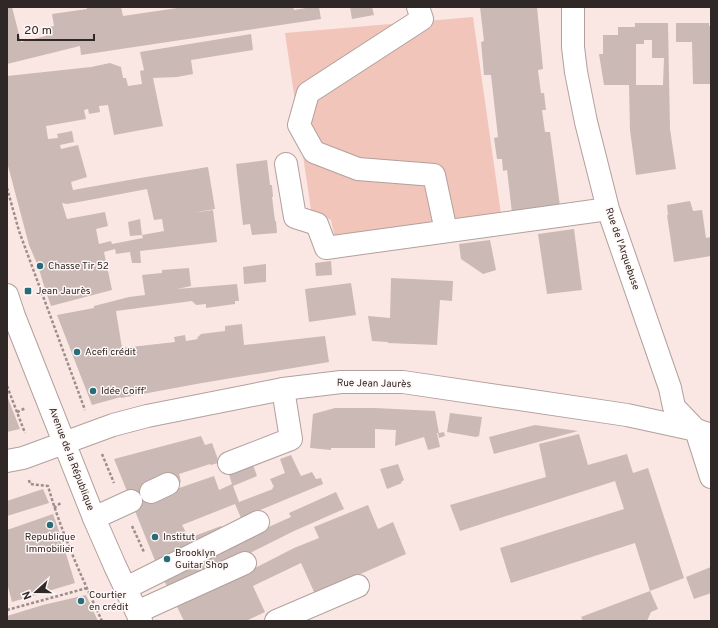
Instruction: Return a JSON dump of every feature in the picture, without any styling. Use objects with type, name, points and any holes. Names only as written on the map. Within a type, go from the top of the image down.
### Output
[{"type":"main road","points":[[418,7],[422,19],[308,93],[299,125],[314,152],[358,169],[434,176],[446,231]]},
{"type":"main road","name":"Rue de l'Arquebuse","points":[[573,7],[573,47],[576,72],[586,122],[608,209],[670,388],[674,407],[704,433],[711,477]]},
{"type":"main road","points":[[286,164],[295,217],[317,224],[326,248],[608,209]]},
{"type":"main road","name":"Avenue de la République","points":[[7,295],[94,518],[139,617]]},
{"type":"main road","name":"Rue Jean Jaurès","points":[[7,461],[23,458],[113,425],[147,416],[283,389],[341,382],[402,382],[627,415],[704,433]]},
{"type":"main road","points":[[229,463],[291,439],[283,389]]},
{"type":"main road","points":[[94,518],[127,503]]},
{"type":"main road","points":[[126,588],[258,522]]},
{"type":"main road","points":[[139,617],[245,563]]},
{"type":"main road","points":[[276,621],[358,586]]},
{"type":"path","points":[[7,188],[19,231],[74,381],[94,432],[127,503],[154,574]]},
{"type":"path","points":[[54,508],[102,621]]},
{"type":"path","points":[[7,610],[87,588]]},
{"type":"shaded area","points":[[473,17],[501,214],[335,239],[331,220],[311,210],[285,33]]},
{"type":"building","points":[[7,7],[12,7],[21,42],[46,36],[45,32],[49,27],[54,26],[52,14],[87,9],[87,7],[121,7],[123,16],[184,7],[293,7],[294,10],[319,7],[321,19],[81,55],[80,46],[7,64]]},
{"type":"building","points":[[350,7],[372,7],[374,15],[352,19]]},
{"type":"building","points":[[480,7],[537,7],[543,69],[538,70],[541,93],[544,93],[546,110],[542,110],[545,132],[550,132],[560,206],[512,213],[507,170],[503,171],[502,159],[497,159],[494,138],[498,137],[491,75],[484,75],[481,42],[484,41]]},
{"type":"building","points":[[635,23],[668,23],[670,129],[676,169],[636,175],[630,130],[629,85],[604,85],[599,54],[603,54],[603,35],[618,35],[618,27],[635,27]],"holes":[[[644,40],[652,40],[652,58],[664,58],[663,85],[636,85],[636,44],[644,44]]]},
{"type":"building","points":[[676,23],[709,23],[709,26],[711,26],[710,84],[693,84],[692,42],[676,42]]},
{"type":"building","points":[[251,34],[253,50],[191,60],[193,74],[177,77],[153,78],[163,126],[114,135],[108,105],[99,106],[100,112],[89,114],[88,109],[84,110],[86,119],[46,126],[48,139],[58,138],[57,134],[72,131],[74,142],[60,145],[61,149],[78,145],[87,177],[71,182],[73,190],[208,167],[215,209],[193,213],[213,210],[217,242],[140,251],[141,263],[132,263],[130,252],[116,254],[115,249],[104,252],[112,290],[51,306],[38,266],[29,245],[7,162],[7,76],[91,67],[110,63],[121,67],[123,78],[126,78],[128,86],[142,84],[140,71],[144,70],[140,52]],"holes":[[[147,189],[154,220],[162,219],[164,231],[142,235],[143,238],[112,244],[111,241],[99,244],[96,229],[108,226],[105,212],[67,219],[62,203],[67,204]]]},
{"type":"building","points":[[267,160],[270,185],[272,185],[272,197],[277,233],[252,235],[250,224],[243,225],[236,164]]},
{"type":"building","points":[[690,201],[693,211],[702,210],[706,238],[711,237],[711,256],[674,262],[667,215],[667,205]]},
{"type":"building","points":[[140,219],[142,235],[130,236],[128,222]]},
{"type":"building","points":[[574,229],[582,290],[547,294],[538,234]]},
{"type":"building","points":[[490,240],[496,270],[483,274],[461,259],[459,244]]},
{"type":"building","points":[[331,261],[332,275],[316,276],[315,263]]},
{"type":"building","points":[[266,264],[266,282],[244,284],[243,267]]},
{"type":"building","points":[[189,268],[191,286],[177,289],[237,284],[239,301],[235,301],[235,304],[206,308],[206,304],[196,305],[192,301],[116,311],[122,348],[175,342],[174,337],[185,335],[186,341],[198,339],[197,338],[201,334],[225,331],[225,326],[242,324],[244,345],[325,336],[329,362],[121,397],[92,405],[57,315],[94,308],[94,306],[129,297],[145,295],[142,275],[162,273],[162,270]]},
{"type":"building","points":[[391,278],[453,281],[452,301],[440,300],[437,345],[372,341],[368,316],[390,318]]},
{"type":"building","points":[[351,283],[356,315],[309,322],[305,289]]},
{"type":"building","points":[[7,396],[20,429],[7,432]]},
{"type":"building","points":[[335,408],[435,411],[439,433],[444,432],[445,436],[439,438],[437,433],[440,447],[428,450],[424,437],[395,446],[396,430],[375,429],[375,448],[331,448],[331,450],[310,448],[313,414]]},
{"type":"building","points":[[450,413],[482,417],[479,436],[476,437],[447,432]]},
{"type":"building","points":[[535,425],[578,431],[494,454],[489,437]]},
{"type":"building","points":[[579,434],[588,465],[627,454],[633,473],[648,468],[684,578],[650,591],[635,543],[511,583],[500,548],[624,509],[615,481],[460,531],[450,505],[546,477],[539,444]]},
{"type":"building","points":[[201,436],[205,445],[212,443],[219,462],[179,474],[181,482],[153,497],[214,476],[219,490],[232,484],[228,471],[252,462],[257,476],[233,486],[239,502],[273,489],[272,488],[274,487],[270,479],[285,473],[280,459],[291,455],[301,476],[312,472],[316,479],[321,478],[323,484],[241,518],[235,504],[182,525],[189,538],[221,526],[225,536],[194,560],[291,517],[289,513],[336,492],[344,509],[294,531],[206,575],[226,581],[294,548],[319,538],[314,527],[368,505],[378,529],[393,522],[406,554],[315,594],[301,563],[253,586],[265,612],[246,621],[184,621],[158,568],[114,459]]},
{"type":"building","points":[[398,464],[404,480],[401,482],[402,483],[387,489],[380,469]]},
{"type":"building","points":[[43,489],[49,503],[7,516],[7,501]]},
{"type":"building","points":[[53,514],[75,583],[12,602],[7,583],[7,530]]},
{"type":"building","points":[[711,567],[711,593],[694,599],[686,577]]},
{"type":"building","points":[[650,591],[658,609],[651,612],[647,621],[583,621],[581,617]]},
{"type":"building","points":[[86,595],[98,621],[7,621],[7,616],[43,605]]},
{"type":"place","name":"Chasse Tir 52","points":[[40,266]]},
{"type":"place","name":"Jean Jaurès","points":[[28,291]]},
{"type":"place","name":"Acefi crédit","points":[[77,352]]},
{"type":"place","name":"Idée Coiff'","points":[[93,391]]},
{"type":"place","name":"Republique Immobilier","points":[[50,525]]},
{"type":"place","name":"Institut","points":[[155,537]]},
{"type":"place","name":"Brooklyn Guitar Shop","points":[[167,559]]},
{"type":"place","name":"Courtier en crédit","points":[[81,601]]}]
